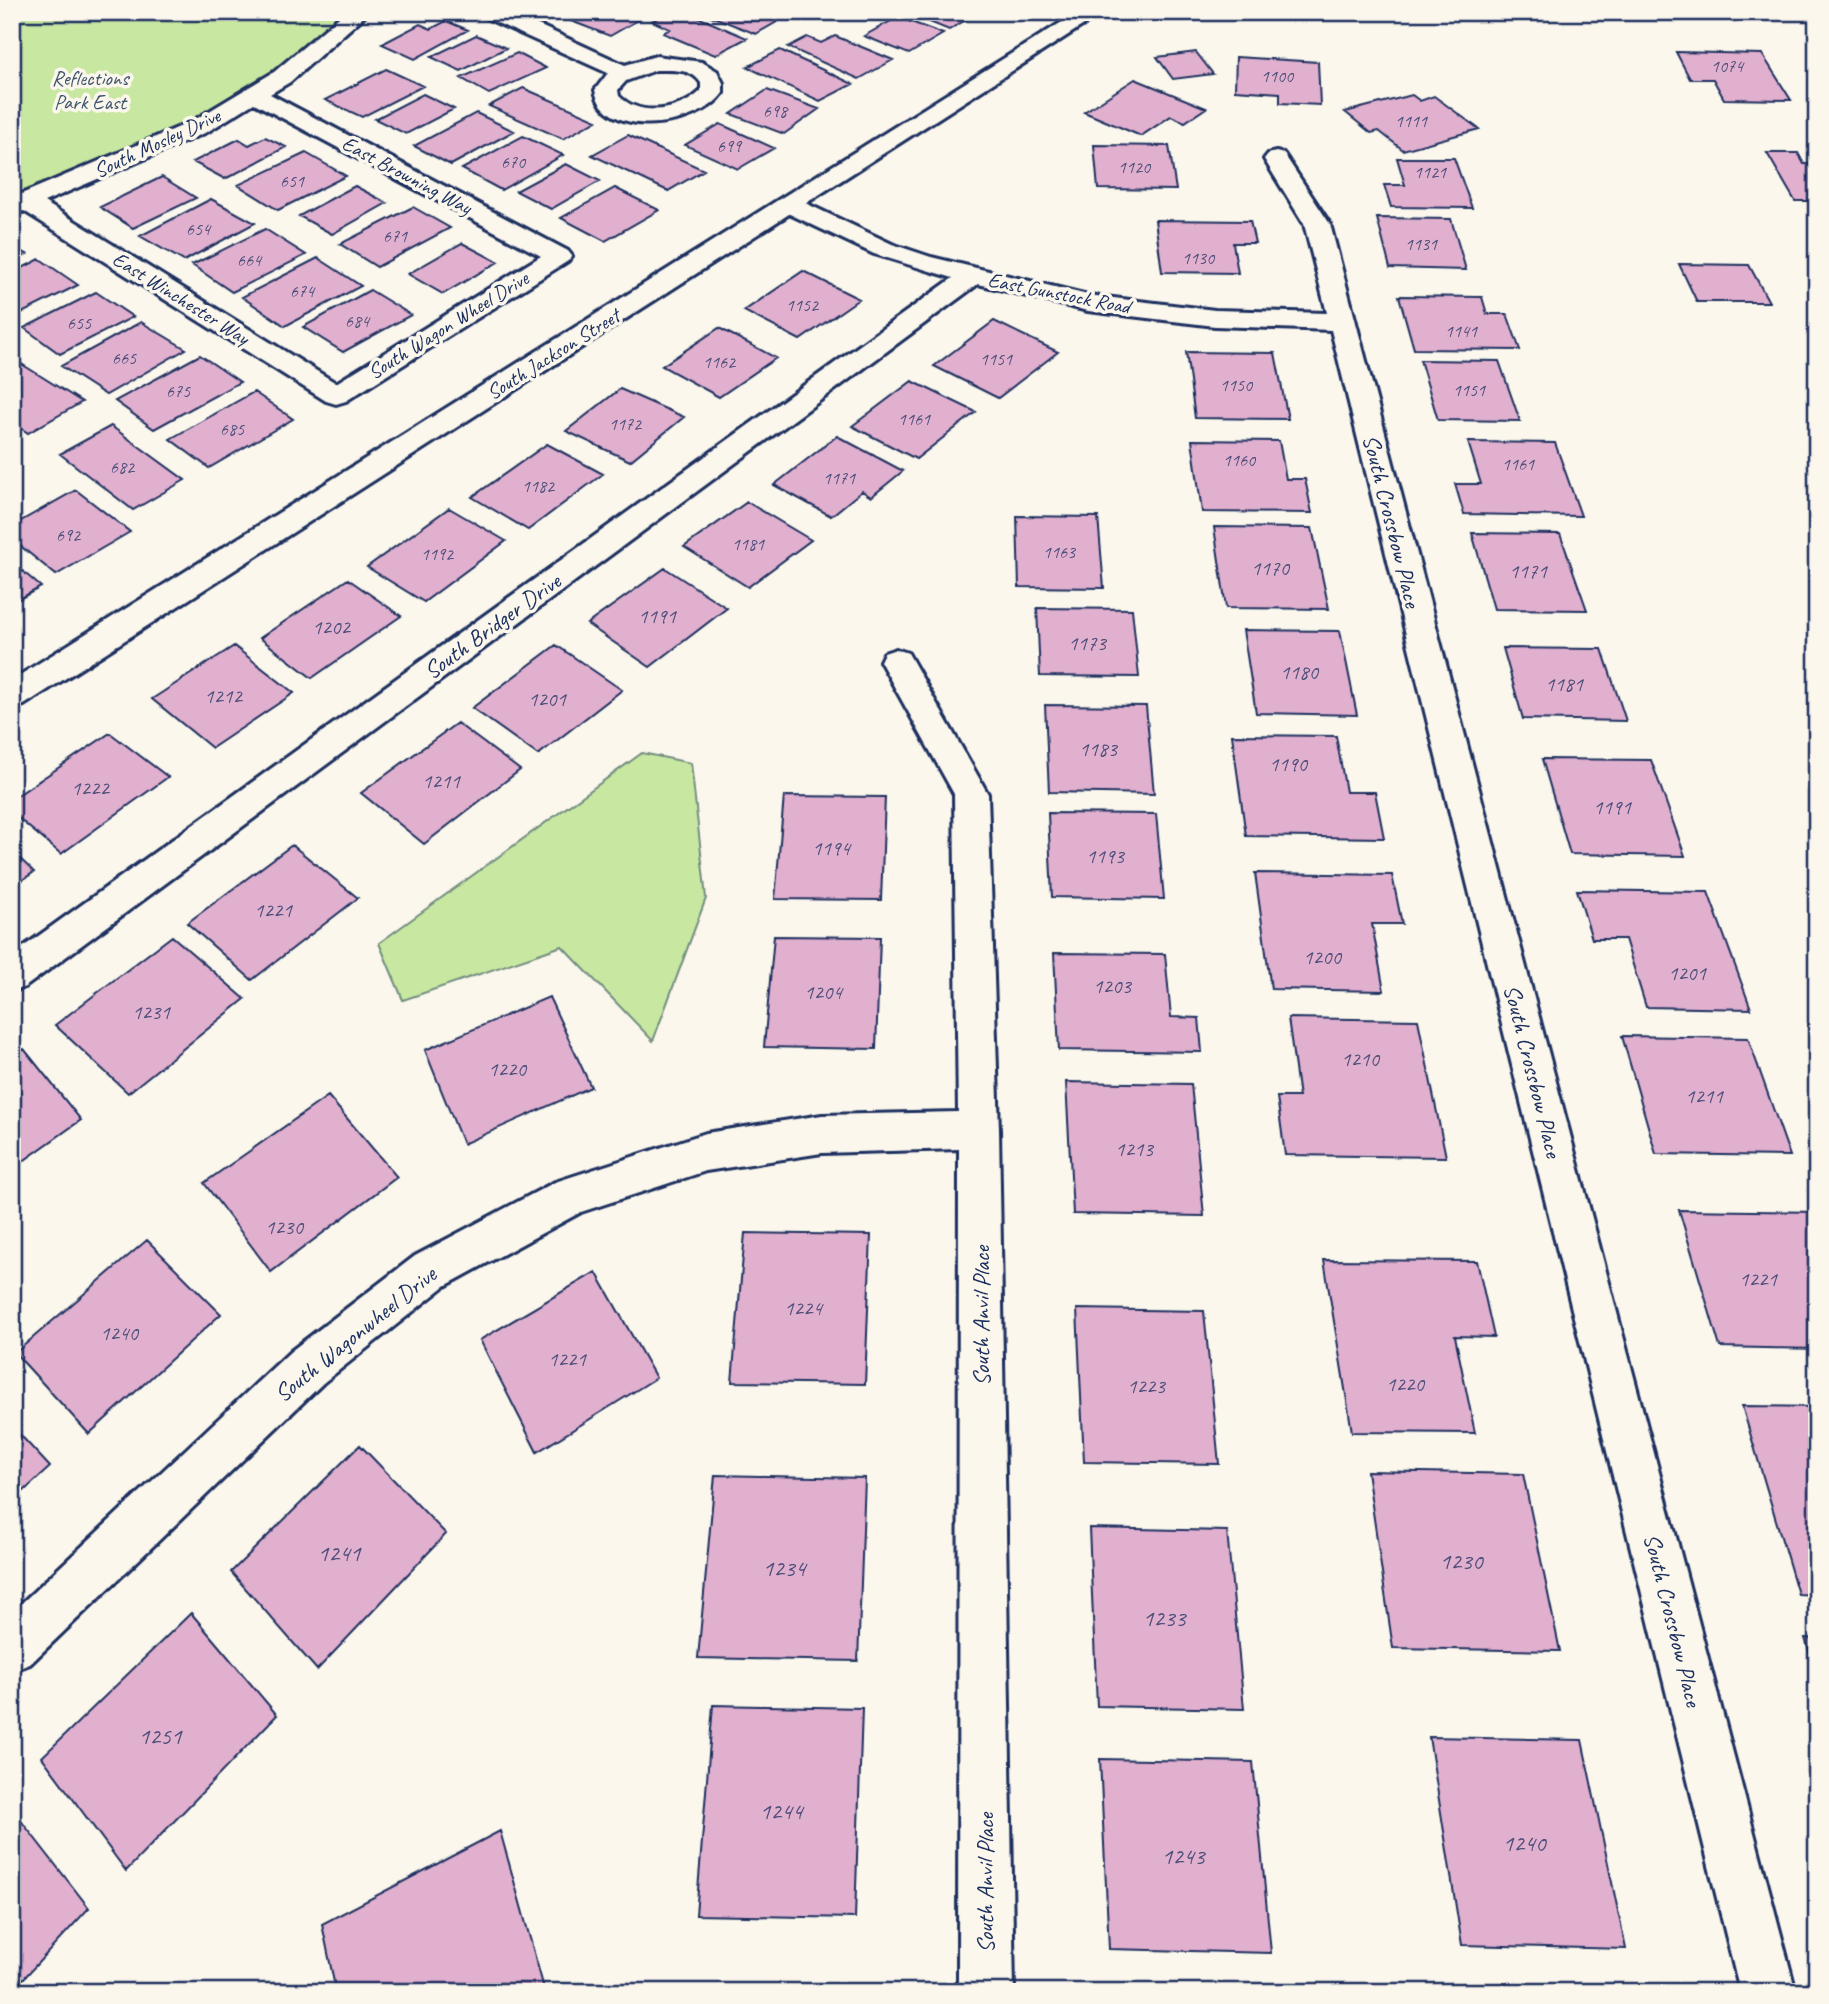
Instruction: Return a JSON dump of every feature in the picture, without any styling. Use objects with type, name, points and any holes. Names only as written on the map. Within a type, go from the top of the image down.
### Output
[{"type":"street","name":"South Mosley Drive","points":[[20,204],[199,127],[282,77],[358,12]]},
{"type":"street","points":[[492,12],[623,72]]},
{"type":"street","name":"South Jackson Street","points":[[12,696],[1093,12]]},
{"type":"street","name":"East Browning Way","points":[[254,94],[559,256]]},
{"type":"street","name":"South Crossbow Place","points":[[1276,159],[1317,224],[1768,1992]]},
{"type":"street","name":"East Winchester Way","points":[[20,204],[336,395]]},
{"type":"street","name":"East Gunstock Road","points":[[790,205],[883,249],[972,276],[1088,303],[1215,318],[1342,322]]},
{"type":"street","name":"South Wagon Wheel Drive","points":[[336,395],[559,256]]},
{"type":"street","name":"South Bridger Drive","points":[[12,975],[972,276]]},
{"type":"street","name":"South Anvil Place","points":[[896,661],[971,794],[979,1130],[986,1992]]},
{"type":"street","name":"South Wagonwheel Drive","points":[[12,1646],[307,1367],[430,1271],[570,1196],[706,1152],[822,1134],[979,1130]]},
{"type":"green space","name":"Reflections Park East","points":[[12,12],[358,12],[199,127],[12,207]]},
{"type":"green space","points":[[642,753],[691,763],[706,898],[653,1041],[562,946],[403,1000],[379,943]]},
{"type":"building","points":[[587,12],[652,12],[610,36],[571,21]]},
{"type":"building","points":[[670,12],[686,12],[747,38],[715,55],[663,33],[670,29],[652,21]]},
{"type":"building","points":[[701,12],[778,12],[787,16],[756,34]]},
{"type":"building","points":[[905,12],[979,12],[949,30]]},
{"type":"building","points":[[898,17],[943,34],[909,54],[864,36]]},
{"type":"building","points":[[446,21],[468,30],[415,59],[382,44],[420,24],[431,29]]},
{"type":"building","points":[[476,35],[506,48],[461,71],[431,57]]},
{"type":"building","points":[[835,36],[893,60],[859,79],[788,47],[807,37],[821,43]]},
{"type":"building","points":[[780,50],[853,84],[820,101],[747,67]]},
{"type":"building","points":[[1196,52],[1213,74],[1173,79],[1157,57]]},
{"type":"building","points":[[1676,52],[1762,54],[1791,100],[1724,99],[1713,79],[1690,79]]},
{"type":"building","points":[[517,53],[546,68],[489,94],[461,78]]},
{"type":"building","points":[[1236,57],[1318,62],[1320,105],[1280,103],[1280,93],[1235,90]]},
{"type":"building","points":[[386,69],[423,86],[362,117],[325,100]]},
{"type":"building","points":[[1135,79],[1206,108],[1185,122],[1171,116],[1141,136],[1084,112]]},
{"type":"building","points":[[523,88],[597,120],[563,139],[489,106]]},
{"type":"building","points":[[767,90],[819,109],[784,134],[731,114]]},
{"type":"building","points":[[423,94],[454,109],[406,134],[375,119]]},
{"type":"building","points":[[1412,95],[1420,101],[1434,96],[1479,129],[1403,150],[1379,131],[1371,133],[1345,112]]},
{"type":"building","points":[[476,113],[514,131],[451,165],[414,146]]},
{"type":"building","points":[[720,124],[774,148],[738,169],[685,145]]},
{"type":"building","points":[[628,135],[704,170],[668,191],[592,155]]},
{"type":"building","points":[[523,136],[563,155],[501,190],[462,169]]},
{"type":"building","points":[[265,137],[286,147],[225,179],[193,162],[239,139],[249,145]]},
{"type":"building","points":[[1094,145],[1169,146],[1176,190],[1098,189]]},
{"type":"building","points":[[306,153],[346,176],[278,210],[238,185]]},
{"type":"building","points":[[1767,153],[1798,153],[1804,164],[1817,164],[1817,201],[1795,201]]},
{"type":"building","points":[[1397,158],[1454,158],[1472,208],[1391,207],[1384,185],[1405,185]]},
{"type":"building","points":[[566,164],[600,181],[551,209],[516,191]]},
{"type":"building","points":[[162,177],[196,198],[133,228],[100,207]]},
{"type":"building","points":[[355,186],[387,203],[332,234],[299,216]]},
{"type":"building","points":[[615,188],[659,210],[605,241],[561,218]]},
{"type":"building","points":[[211,199],[255,223],[184,261],[140,236]]},
{"type":"building","points":[[413,207],[450,228],[377,267],[340,244]]},
{"type":"building","points":[[1377,218],[1451,219],[1466,270],[1390,268]]},
{"type":"building","points":[[1155,220],[1250,221],[1255,243],[1233,243],[1238,273],[1162,272]]},
{"type":"building","points":[[265,229],[306,255],[232,292],[192,265]]},
{"type":"building","points":[[462,243],[498,262],[443,294],[408,274]]},
{"type":"building","points":[[12,247],[27,254],[12,262]]},
{"type":"building","points":[[318,258],[361,286],[285,326],[242,297]]},
{"type":"building","points":[[40,259],[78,285],[12,318],[12,273]]},
{"type":"building","points":[[1679,264],[1749,265],[1769,302],[1697,302]]},
{"type":"building","points":[[803,271],[859,299],[800,340],[744,311]]},
{"type":"building","points":[[370,290],[411,315],[343,352],[303,327]]},
{"type":"building","points":[[96,292],[133,317],[60,354],[24,328]]},
{"type":"building","points":[[1399,296],[1482,297],[1487,314],[1507,314],[1520,350],[1414,349]]},
{"type":"building","points":[[994,321],[1058,352],[998,398],[934,366]]},
{"type":"building","points":[[141,322],[186,349],[106,395],[61,366]]},
{"type":"building","points":[[719,328],[776,358],[719,397],[662,366]]},
{"type":"building","points":[[1186,352],[1275,353],[1288,419],[1195,418]]},
{"type":"building","points":[[200,355],[240,382],[154,429],[115,401]]},
{"type":"building","points":[[12,358],[82,402],[28,433],[12,422]]},
{"type":"building","points":[[1420,360],[1499,361],[1520,421],[1438,420]]},
{"type":"building","points":[[912,381],[976,412],[916,459],[852,426]]},
{"type":"building","points":[[620,389],[684,417],[630,461],[566,431]]},
{"type":"building","points":[[254,392],[293,419],[209,468],[170,439]]},
{"type":"building","points":[[111,426],[185,480],[133,510],[60,454]]},
{"type":"building","points":[[837,436],[903,471],[871,497],[862,491],[831,516],[774,485]]},
{"type":"building","points":[[1192,440],[1279,441],[1286,479],[1305,479],[1312,513],[1202,512]]},
{"type":"building","points":[[1468,442],[1555,443],[1581,516],[1464,514],[1455,484],[1481,484]]},
{"type":"building","points":[[547,444],[603,474],[528,530],[472,497]]},
{"type":"building","points":[[76,490],[130,532],[56,575],[12,539],[12,526]]},
{"type":"building","points":[[747,502],[811,540],[748,587],[684,547]]},
{"type":"building","points":[[449,508],[506,541],[424,602],[367,567]]},
{"type":"building","points":[[1017,516],[1098,517],[1104,588],[1019,587]]},
{"type":"building","points":[[1214,527],[1312,528],[1329,609],[1226,608]]},
{"type":"building","points":[[1472,533],[1560,534],[1587,610],[1494,609]]},
{"type":"building","points":[[12,562],[41,587],[12,603]]},
{"type":"building","points":[[665,568],[727,608],[650,667],[587,624]]},
{"type":"building","points":[[348,579],[401,616],[312,678],[260,638]]},
{"type":"building","points":[[1037,608],[1132,609],[1139,677],[1040,676]]},
{"type":"building","points":[[1243,630],[1340,631],[1357,715],[1256,713]]},
{"type":"building","points":[[556,645],[622,690],[538,755],[472,708]]},
{"type":"building","points":[[234,646],[294,693],[212,748],[152,699]]},
{"type":"building","points":[[1503,648],[1602,649],[1626,721],[1523,719]]},
{"type":"building","points":[[1045,705],[1146,706],[1154,794],[1049,792]]},
{"type":"building","points":[[457,723],[520,770],[424,844],[361,793]]},
{"type":"building","points":[[110,733],[168,777],[61,854],[12,813],[12,799]]},
{"type":"building","points":[[1232,735],[1336,736],[1346,792],[1375,792],[1384,838],[1246,836]]},
{"type":"building","points":[[1542,759],[1651,760],[1685,856],[1570,854]]},
{"type":"building","points":[[784,796],[885,797],[881,900],[775,899]]},
{"type":"building","points":[[1048,813],[1156,814],[1164,899],[1052,897]]},
{"type":"building","points":[[292,845],[358,898],[252,980],[187,923]]},
{"type":"building","points":[[12,851],[34,872],[12,887]]},
{"type":"building","points":[[1255,873],[1392,875],[1402,924],[1372,924],[1384,991],[1271,989]]},
{"type":"building","points":[[1577,890],[1708,892],[1751,1009],[1646,1007],[1625,939],[1592,939]]},
{"type":"building","points":[[172,936],[245,999],[128,1093],[55,1025]]},
{"type":"building","points":[[774,936],[880,937],[876,1049],[764,1047]]},
{"type":"building","points":[[1054,953],[1165,954],[1171,1017],[1199,1018],[1202,1052],[1059,1050]]},
{"type":"building","points":[[549,997],[591,1087],[463,1144],[425,1050]]},
{"type":"building","points":[[1288,1018],[1418,1020],[1446,1157],[1285,1155],[1277,1097],[1299,1097]]},
{"type":"building","points":[[1622,1036],[1748,1038],[1790,1156],[1656,1154]]},
{"type":"building","points":[[24,1049],[81,1120],[12,1169],[12,1057]]},
{"type":"building","points":[[1066,1082],[1191,1084],[1204,1216],[1073,1214]]},
{"type":"building","points":[[328,1096],[397,1177],[271,1272],[204,1183]]},
{"type":"building","points":[[1679,1210],[1817,1212],[1817,1349],[1720,1347]]},
{"type":"building","points":[[745,1233],[871,1235],[865,1384],[732,1382]]},
{"type":"building","points":[[147,1240],[221,1314],[89,1434],[15,1353]]},
{"type":"building","points":[[1324,1260],[1477,1261],[1494,1337],[1455,1336],[1475,1433],[1352,1432]]},
{"type":"building","points":[[596,1272],[656,1378],[537,1452],[480,1340]]},
{"type":"building","points":[[1077,1309],[1204,1311],[1219,1464],[1084,1462]]},
{"type":"building","points":[[1742,1406],[1817,1407],[1817,1595],[1798,1594]]},
{"type":"building","points":[[12,1426],[50,1467],[12,1502]]},
{"type":"building","points":[[360,1445],[446,1534],[317,1670],[231,1572]]},
{"type":"building","points":[[1367,1471],[1523,1474],[1560,1651],[1393,1648]]},
{"type":"building","points":[[715,1475],[865,1478],[858,1661],[698,1658]]},
{"type":"building","points":[[1089,1528],[1227,1531],[1244,1709],[1097,1706]]},
{"type":"building","points":[[191,1613],[277,1715],[126,1871],[42,1757]]},
{"type":"building","points":[[1805,1638],[1817,1639],[1817,1677]]},
{"type":"building","points":[[713,1705],[862,1708],[855,1918],[696,1915]]},
{"type":"building","points":[[1429,1737],[1582,1740],[1626,1949],[1462,1945]]},
{"type":"building","points":[[1100,1759],[1253,1762],[1271,1953],[1109,1949]]},
{"type":"building","points":[[12,1809],[89,1908],[12,1991]]},
{"type":"building","points":[[500,1831],[545,1992],[336,1992],[322,1924]]}]
